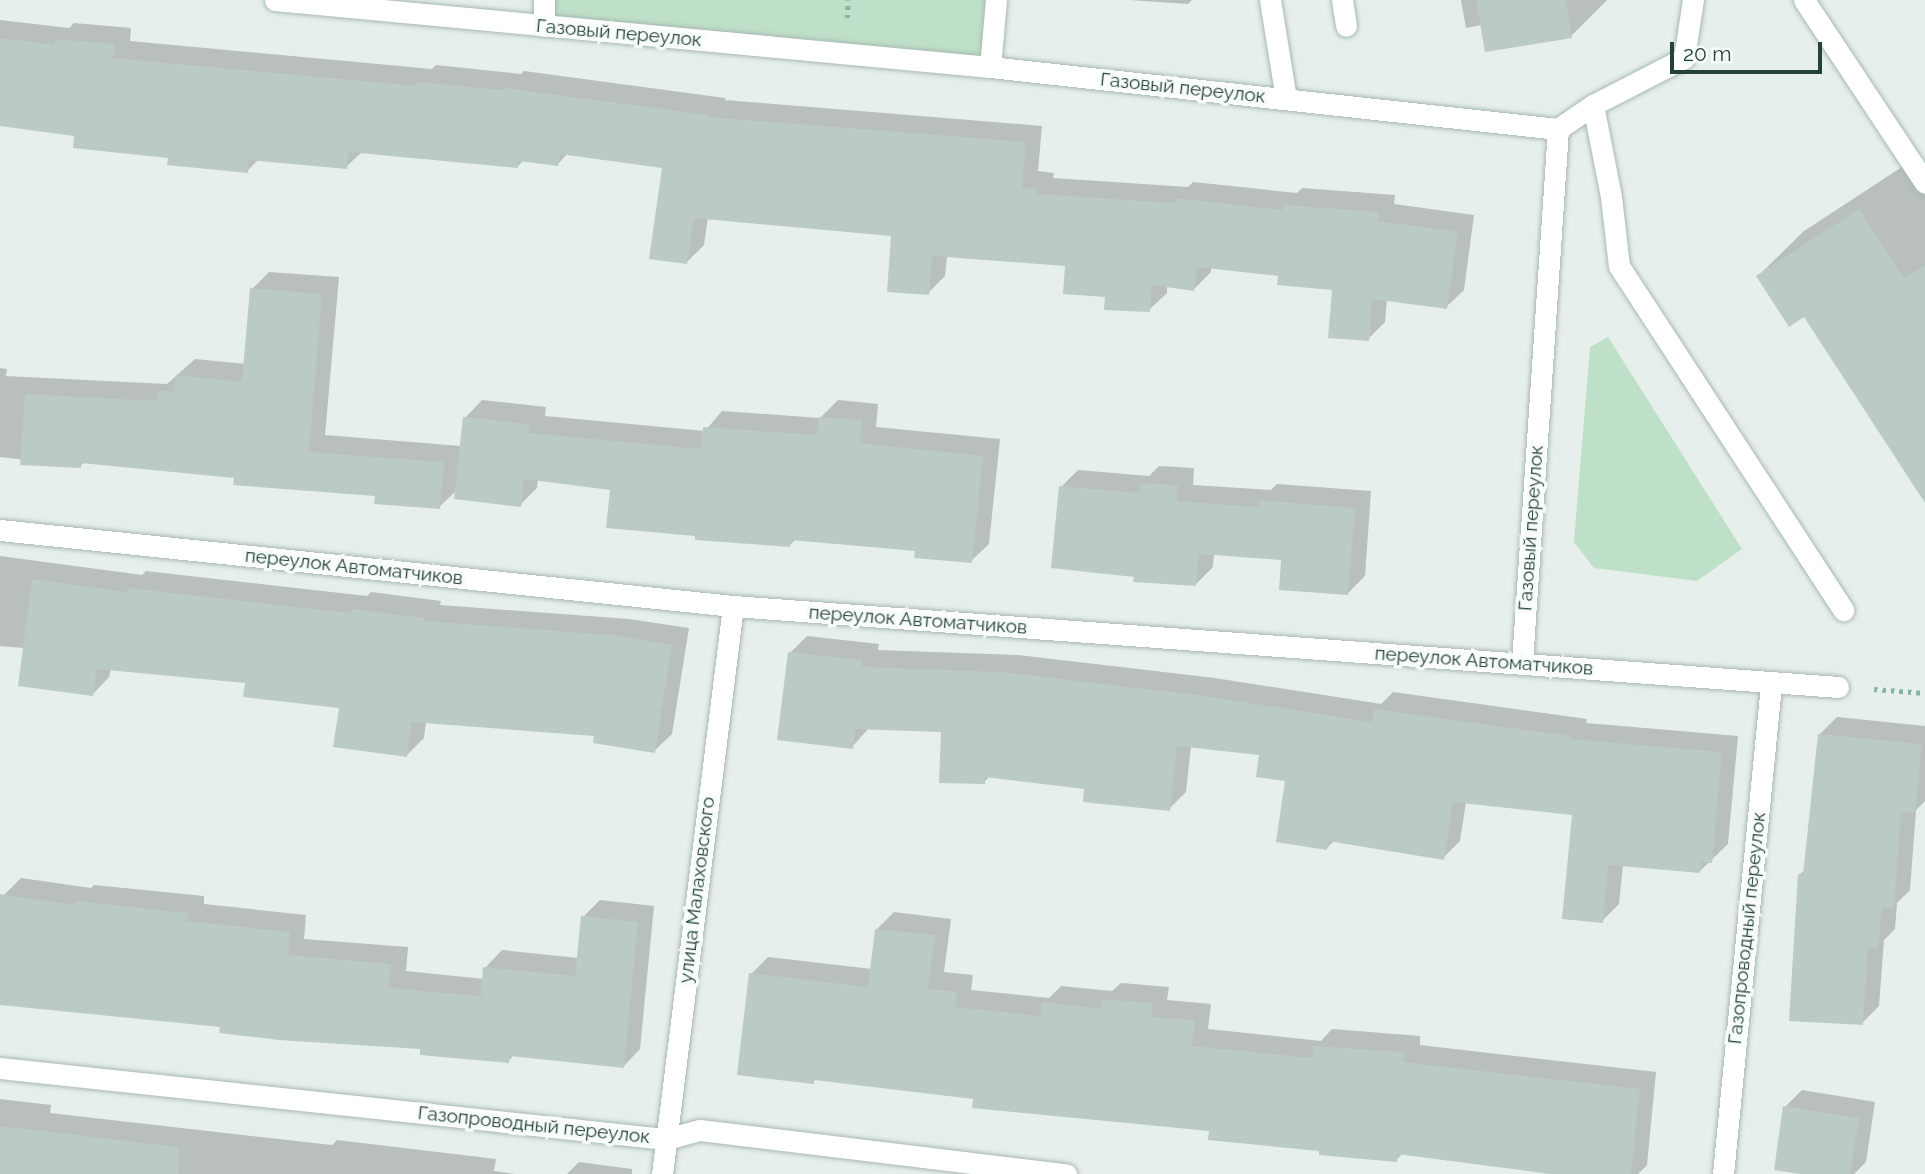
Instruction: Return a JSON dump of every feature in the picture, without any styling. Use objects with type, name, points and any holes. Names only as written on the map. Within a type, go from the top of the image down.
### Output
[{"type":"street","name":"Газовый переулок","points":[[275,0],[990,67],[1558,129],[1522,663]]},
{"type":"street","points":[[544,0],[544,26]]},
{"type":"street","points":[[990,67],[996,0]]},
{"type":"street","points":[[1270,0],[1286,99]]},
{"type":"street","points":[[1342,0],[1346,26]]},
{"type":"street","points":[[1558,129],[1593,106],[1684,58],[1693,0]]},
{"type":"street","points":[[1804,0],[1925,183]]},
{"type":"street","points":[[1593,106],[1611,197],[1619,266],[1843,610]]},
{"type":"street","name":"переулок Автоматчиков","points":[[0,530],[733,606],[1838,687]]},
{"type":"street","name":"улица Малаховского","points":[[662,1174],[733,606]]},
{"type":"street","name":"Газопроводный переулок","points":[[1723,1174],[1771,682]]},
{"type":"street","name":"Газопроводный переулок","points":[[0,1068],[666,1139],[700,1130],[1066,1174]]},
{"type":"path","points":[[1838,687],[1925,693]]},
{"type":"green space","points":[[544,0],[996,0],[990,67],[544,26]]},
{"type":"green space","points":[[1608,337],[1742,549],[1697,581],[1594,568],[1574,542],[1590,347]]},
{"type":"building","points":[[1476,0],[1566,0],[1572,38],[1485,52]]},
{"type":"building","points":[[0,38],[55,45],[55,39],[115,44],[113,58],[417,86],[417,82],[505,88],[709,115],[708,117],[1026,142],[1022,188],[1037,189],[1037,194],[1174,203],[1175,198],[1283,210],[1283,205],[1379,212],[1378,221],[1458,232],[1447,309],[1372,299],[1369,341],[1328,338],[1332,290],[1277,285],[1278,276],[1197,267],[1194,291],[1152,285],[1150,312],[1104,310],[1105,297],[1063,294],[1065,266],[932,256],[929,295],[887,292],[891,236],[694,218],[687,264],[649,259],[662,168],[560,154],[558,166],[519,161],[518,168],[349,152],[347,169],[249,160],[248,173],[167,165],[168,158],[73,148],[74,136],[0,126]]},
{"type":"building","points":[[1859,209],[1904,278],[1925,265],[1925,503],[1804,317],[1789,327],[1756,276]]},
{"type":"building","points":[[250,288],[322,294],[309,452],[444,462],[440,509],[374,504],[375,496],[233,485],[234,478],[81,463],[81,468],[20,465],[25,394],[157,401],[158,390],[174,392],[176,375],[242,382]]},
{"type":"building","points":[[463,417],[530,424],[529,433],[701,449],[703,427],[817,435],[819,417],[862,420],[860,443],[983,456],[972,563],[914,558],[915,551],[791,540],[790,547],[695,540],[695,536],[606,528],[610,490],[524,479],[521,507],[454,499]]},
{"type":"building","points":[[1140,483],[1178,485],[1177,501],[1258,507],[1259,500],[1355,508],[1348,595],[1279,590],[1281,560],[1199,554],[1196,586],[1133,582],[1134,577],[1051,568],[1059,486],[1139,493]]},
{"type":"building","points":[[32,579],[127,592],[128,588],[351,613],[352,609],[425,618],[424,621],[611,635],[672,645],[655,753],[593,743],[594,736],[411,722],[407,757],[333,747],[339,708],[243,697],[245,683],[97,669],[93,696],[18,686]]},
{"type":"building","points":[[788,652],[862,660],[862,667],[1000,672],[1197,695],[1372,722],[1374,709],[1570,736],[1570,739],[1722,752],[1712,863],[1701,862],[1700,873],[1608,865],[1603,923],[1562,919],[1572,815],[1453,802],[1444,860],[1328,841],[1327,850],[1276,842],[1285,781],[1256,777],[1259,755],[1177,746],[1170,811],[1083,802],[1084,789],[985,777],[985,784],[939,783],[941,732],[855,729],[853,749],[777,740]]},
{"type":"building","points":[[1818,734],[1922,744],[1915,813],[1901,812],[1894,909],[1882,908],[1878,948],[1868,947],[1863,1025],[1789,1021],[1798,874],[1803,875]]},
{"type":"building","points":[[0,894],[75,905],[75,901],[188,913],[187,921],[290,932],[288,955],[391,964],[389,988],[481,996],[483,967],[575,976],[581,916],[638,922],[624,1068],[510,1056],[509,1063],[420,1055],[420,1049],[279,1040],[219,1033],[220,1027],[0,1005]]},
{"type":"building","points":[[875,929],[935,935],[928,989],[957,992],[955,1007],[1041,1016],[1042,1002],[1101,1009],[1102,999],[1153,1003],[1151,1017],[1195,1020],[1192,1046],[1312,1058],[1314,1046],[1404,1052],[1403,1062],[1640,1089],[1631,1174],[1550,1174],[1397,1154],[1397,1162],[1319,1155],[1319,1151],[1208,1140],[1209,1131],[972,1108],[973,1099],[814,1080],[814,1084],[737,1075],[749,973],[868,987]]},
{"type":"building","points":[[1783,1106],[1859,1118],[1850,1174],[1800,1174],[1774,1170]]},
{"type":"building","points":[[0,1126],[179,1147],[178,1174],[0,1174]]}]
